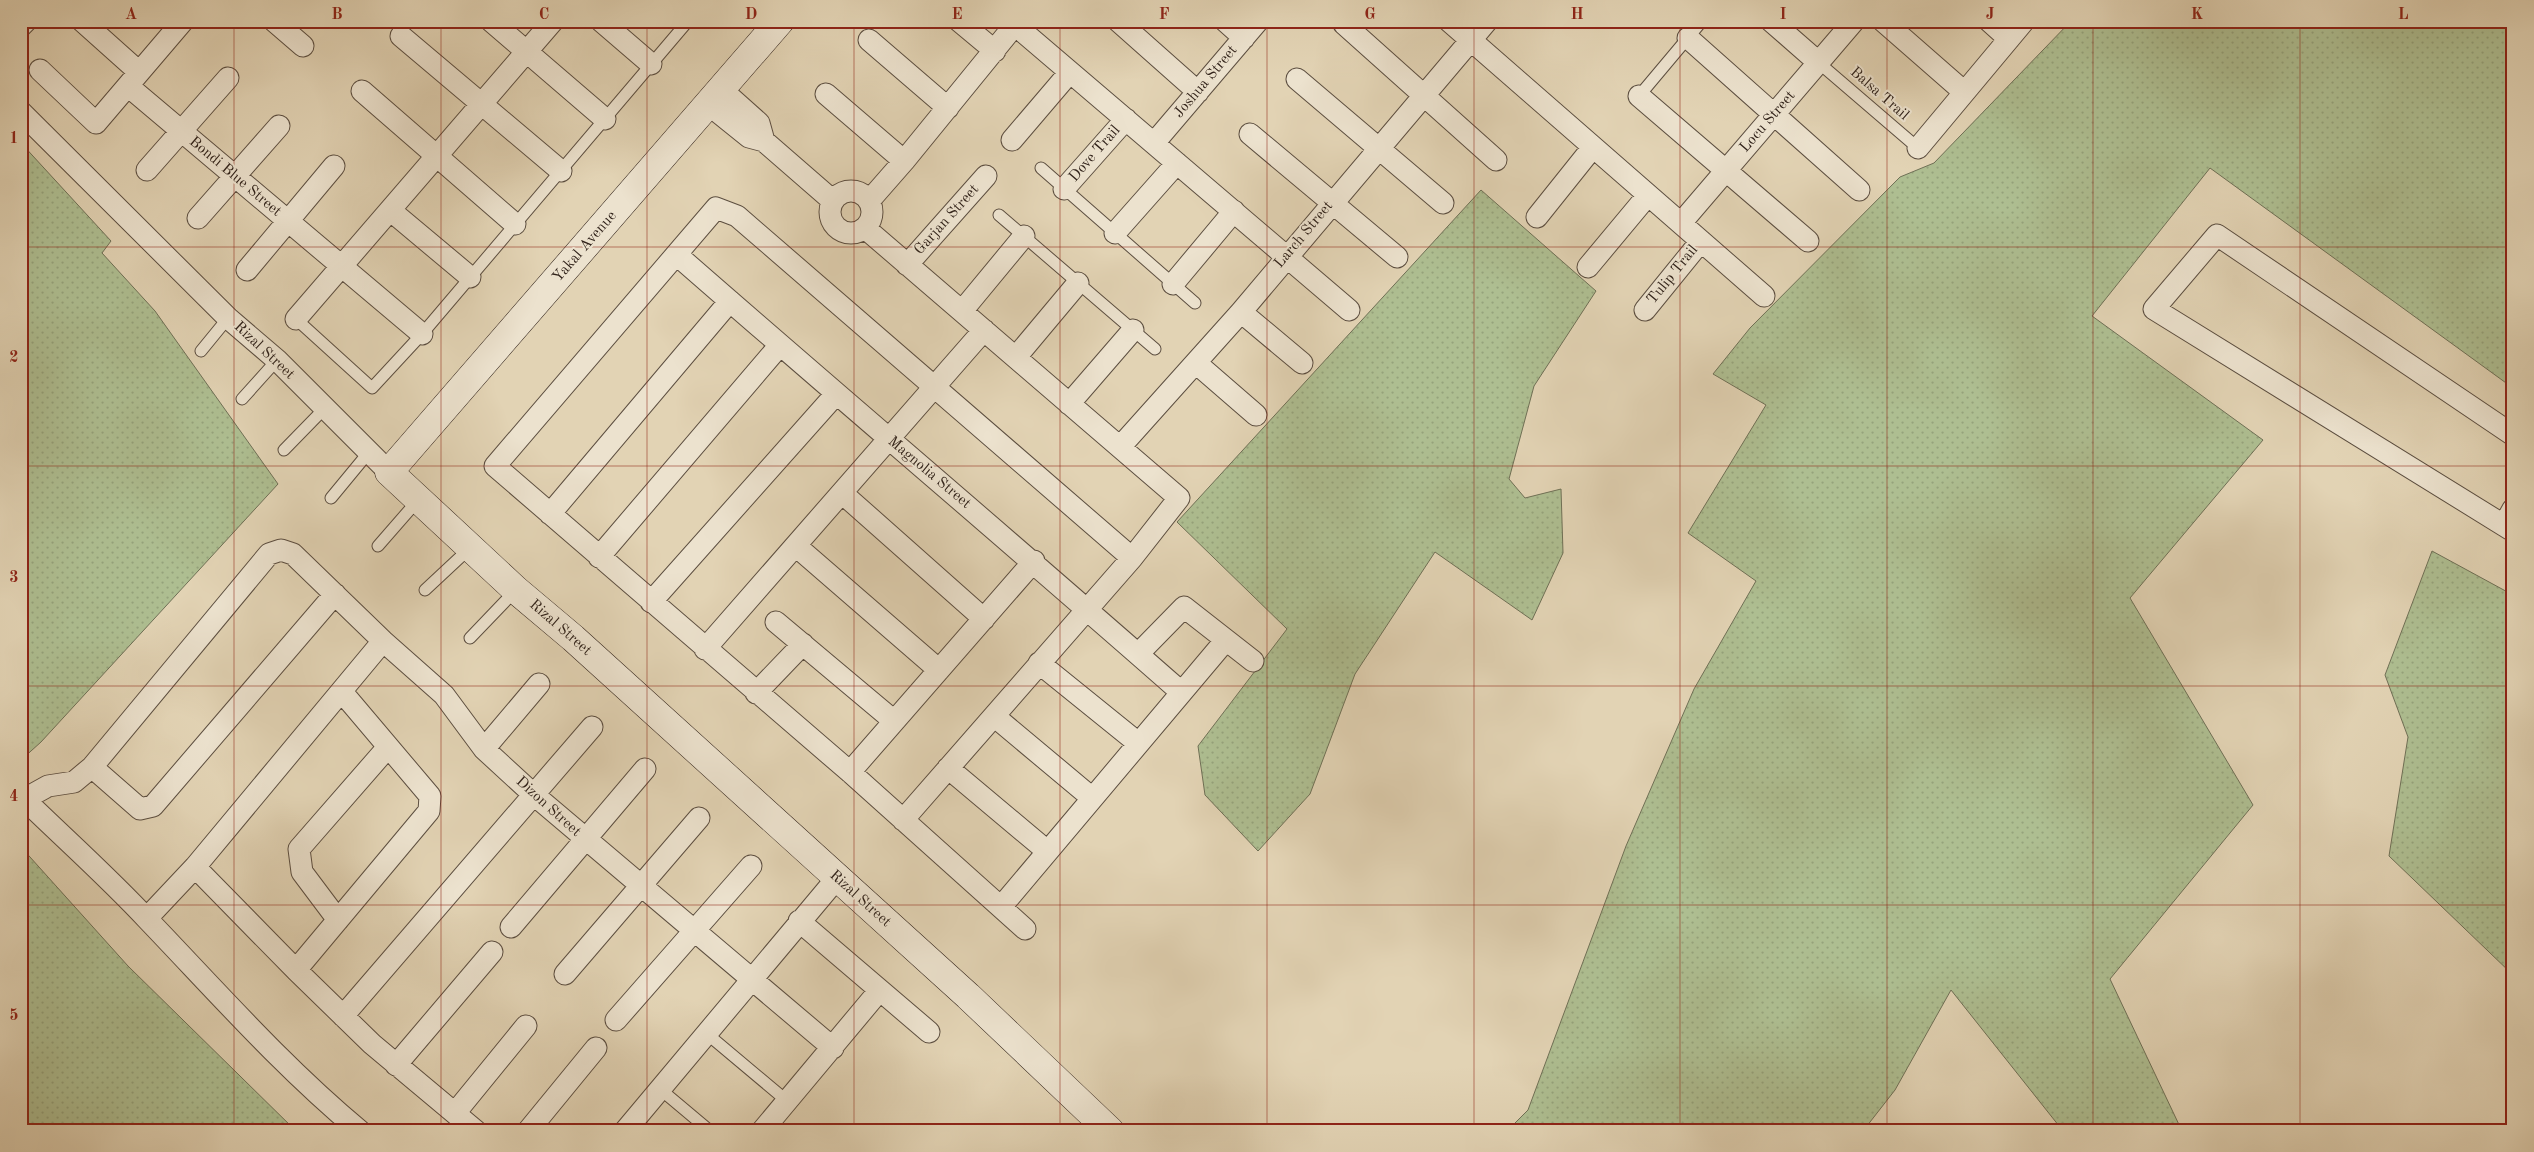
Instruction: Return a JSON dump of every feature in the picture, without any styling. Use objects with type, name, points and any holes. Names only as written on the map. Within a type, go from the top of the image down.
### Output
[{"type":"street","name":"Bondi Blue Street","points":[[82,21],[181,132],[422,334]]},
{"type":"street","points":[[274,21],[304,46]]},
{"type":"street","points":[[491,21],[605,119]]},
{"type":"street","points":[[296,319],[553,21]]},
{"type":"street","points":[[601,21],[651,64]]},
{"type":"street","name":"Yakal Avenue","points":[[389,472],[780,21]]},
{"type":"street","points":[[960,21],[995,51]]},
{"type":"street","points":[[1118,21],[1198,92]]},
{"type":"street","points":[[1225,21],[1244,38]]},
{"type":"street","name":"Joshua Street","points":[[1154,143],[1258,21]]},
{"type":"street","points":[[1449,21],[1764,296]]},
{"type":"street","name":"Larch Street","points":[[1120,447],[1241,312],[1286,256],[1486,21]]},
{"type":"street","points":[[1771,21],[1819,63]]},
{"type":"street","name":"Locu Street","points":[[1681,223],[1854,21]]},
{"type":"street","points":[[1883,21],[1963,91]]},
{"type":"street","points":[[1989,21],[2009,38]]},
{"type":"street","points":[[1918,148],[1963,91],[2024,21]]},
{"type":"street","points":[[40,70],[96,123],[182,22]]},
{"type":"street","points":[[869,201],[1017,23],[1070,72],[1349,310]]},
{"type":"street","points":[[1344,24],[1496,160]]},
{"type":"street","points":[[401,36],[560,171]]},
{"type":"street","points":[[1688,38],[1859,190]]},
{"type":"street","points":[[868,40],[948,108]]},
{"type":"street","points":[[1012,140],[1070,72]]},
{"type":"street","points":[[147,170],[228,78]]},
{"type":"street","points":[[1297,79],[1444,203]]},
{"type":"street","points":[[362,91],[515,224]]},
{"type":"street","points":[[826,94],[904,161]]},
{"type":"street","points":[[1639,96],[1808,241]]},
{"type":"street","points":[[715,97],[759,123],[764,141],[833,201]]},
{"type":"street","name":"Rizal Street","points":[[21,112],[228,318],[277,360],[324,409],[470,548],[573,638],[968,996],[1110,1131]]},
{"type":"street","name":"Dove Trail","points":[[1064,189],[1126,119]]},
{"type":"street","points":[[198,218],[279,126]]},
{"type":"street","points":[[1250,134],[1396,257]]},
{"type":"street","points":[[1537,217],[1593,147]]},
{"type":"street","points":[[1114,233],[1177,163]]},
{"type":"street","points":[[247,270],[334,166]]},
{"type":"street","name":"Garjan Street","points":[[907,265],[986,176]]},
{"type":"street","points":[[851,191],[861,194],[869,201],[871,215],[865,228],[856,233],[846,233],[836,228],[830,215],[833,201],[841,194],[851,191]]},
{"type":"street","points":[[1588,267],[1648,195]]},
{"type":"street","points":[[1025,929],[850,772],[494,466],[716,208],[737,216],[1132,558]]},
{"type":"street","points":[[390,210],[470,277]]},
{"type":"street","points":[[1173,284],[1234,211]]},
{"type":"street","points":[[865,228],[1179,498],[1132,558],[903,820]]},
{"type":"street","points":[[2510,522],[2154,309],[2217,235],[2513,435]]},
{"type":"street","points":[[962,311],[1024,236]]},
{"type":"street","name":"Tulip Trail","points":[[1645,310],[1701,241]]},
{"type":"street","name":"Magnolia Street","points":[[677,255],[888,440],[1034,561],[1181,692]]},
{"type":"street","points":[[1016,357],[1078,282]]},
{"type":"street","points":[[550,514],[730,301]]},
{"type":"street","points":[[1241,312],[1302,363]]},
{"type":"street","points":[[705,649],[984,330]]},
{"type":"street","points":[[1069,404],[1133,330]]},
{"type":"street","points":[[599,557],[780,345]]},
{"type":"street","points":[[1196,363],[1256,414]]},
{"type":"street","points":[[651,602],[836,394]]},
{"type":"street","points":[[842,493],[984,619]]},
{"type":"street","points":[[796,546],[939,670]]},
{"type":"street","name":"Dizon Street","points":[[92,767],[269,554],[281,550],[292,554],[383,641],[444,695],[484,749],[533,794],[751,980],[834,1048]]},
{"type":"street","points":[[850,772],[1034,561]]},
{"type":"street","points":[[335,594],[154,806],[140,809],[92,767],[74,782],[48,786],[22,800],[147,918],[248,1026],[332,1108],[360,1131]]},
{"type":"street","points":[[1138,654],[1184,607],[1253,662]]},
{"type":"street","points":[[776,622],[894,721]]},
{"type":"street","points":[[147,918],[195,867],[383,641]]},
{"type":"street","points":[[1001,907],[1225,641]]},
{"type":"street","points":[[756,693],[803,644]]},
{"type":"street","points":[[1039,663],[1138,743]]},
{"type":"street","points":[[484,749],[539,684]]},
{"type":"street","points":[[296,970],[429,811],[430,796],[342,692]]},
{"type":"street","points":[[994,716],[1092,798]]},
{"type":"street","points":[[343,1016],[592,727]]},
{"type":"street","points":[[338,920],[302,872],[299,849],[388,748]]},
{"type":"street","points":[[948,768],[1048,851]]},
{"type":"street","points":[[511,927],[645,769]]},
{"type":"street","points":[[565,974],[699,818]]},
{"type":"street","points":[[616,1020],[751,866]]},
{"type":"street","points":[[195,867],[343,1016],[396,1064],[476,1131]]},
{"type":"street","points":[[625,1131],[799,921],[837,878]]},
{"type":"street","points":[[799,921],[929,1032]]},
{"type":"street","points":[[396,1064],[492,952]]},
{"type":"street","points":[[762,1131],[834,1048],[880,991]]},
{"type":"street","points":[[455,1113],[526,1026]]},
{"type":"street","points":[[528,1131],[596,1048]]},
{"type":"lane","points":[[296,319],[372,388],[422,334],[688,21]]},
{"type":"lane","points":[[1639,96],[1702,21]]},
{"type":"lane","name":"Balsa Trail","points":[[1819,63],[1918,148]]},
{"type":"lane","points":[[1041,168],[1195,303]]},
{"type":"lane","points":[[1000,215],[1155,349]]},
{"type":"lane","points":[[201,351],[228,318]]},
{"type":"lane","points":[[242,399],[277,360]]},
{"type":"lane","points":[[284,450],[324,409]]},
{"type":"lane","points":[[331,498],[369,452]]},
{"type":"lane","points":[[378,546],[419,499]]},
{"type":"lane","points":[[425,590],[470,548]]},
{"type":"lane","points":[[470,638],[516,590]]},
{"type":"lane","points":[[706,1033],[787,1101]]},
{"type":"lane","points":[[660,1089],[710,1131]]},
{"type":"green space","points":[[2071,21],[2513,21],[2513,388],[2210,168],[2092,316],[2263,440],[2130,598],[2253,805],[2110,979],[2182,1131],[2063,1131],[1951,990],[1895,1090],[1863,1131],[1507,1131],[1528,1110],[1626,846],[1694,689],[1756,581],[1688,533],[1766,405],[1713,374],[1750,328],[1900,177],[1934,163]]},
{"type":"green space","points":[[21,143],[111,241],[102,253],[155,311],[278,484],[41,742],[21,760]]},
{"type":"green space","points":[[1481,190],[1596,291],[1534,386],[1509,479],[1525,498],[1561,489],[1563,553],[1532,620],[1435,552],[1355,674],[1310,794],[1258,851],[1205,795],[1198,746],[1287,629],[1177,522]]},
{"type":"green space","points":[[2432,551],[2513,595],[2513,975],[2389,856],[2408,737],[2385,675]]},
{"type":"green space","points":[[21,847],[128,966],[296,1131],[21,1131]]}]
